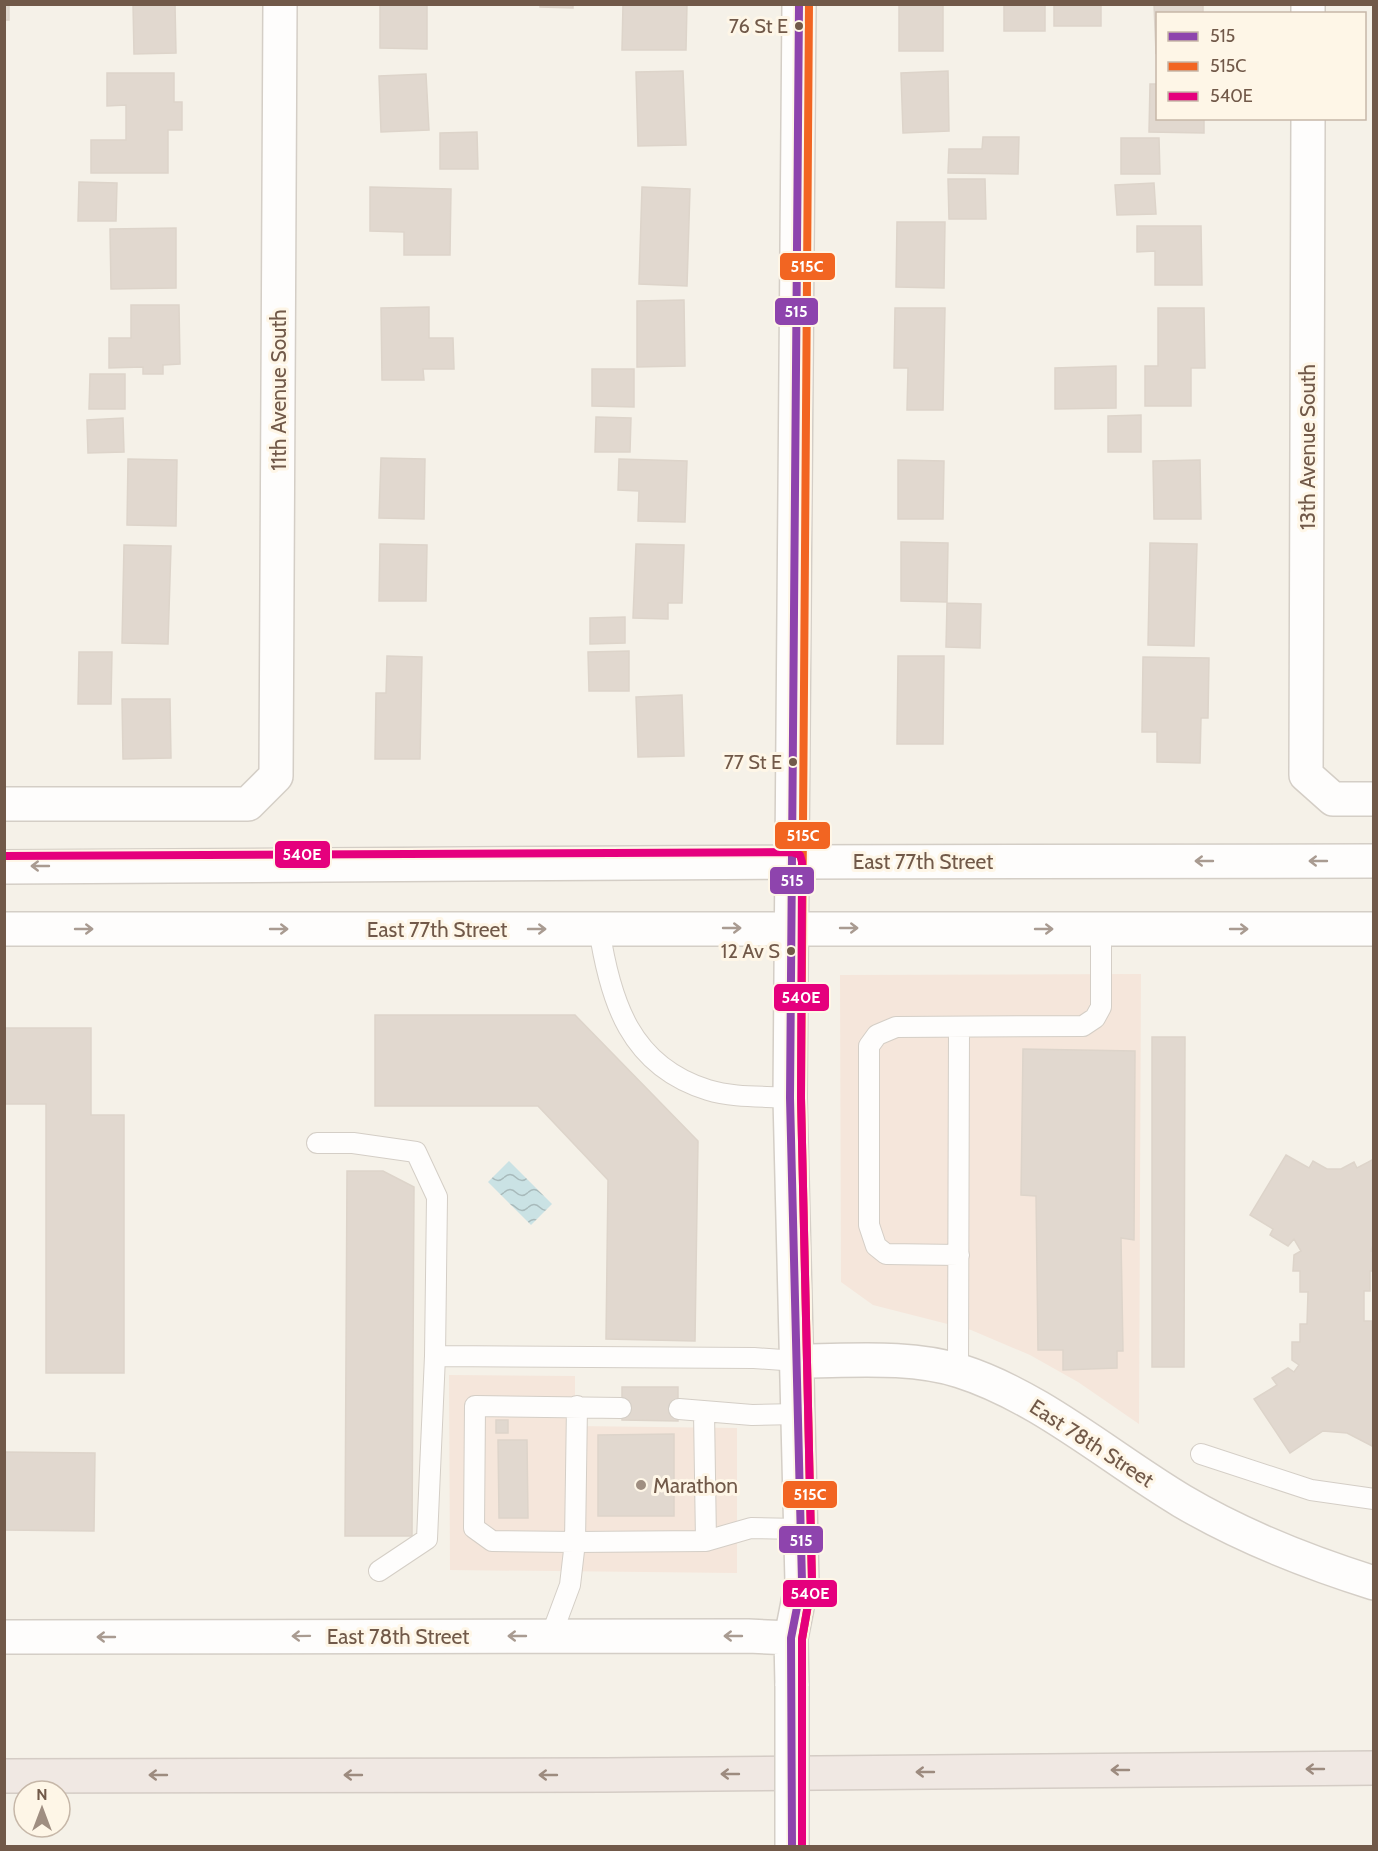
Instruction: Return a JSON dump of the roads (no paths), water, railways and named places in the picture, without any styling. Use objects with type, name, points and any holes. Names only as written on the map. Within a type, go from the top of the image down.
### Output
[{"type":"highway","points":[[4,1776],[1374,1768]]},
{"type":"street","name":"11th Avenue South","points":[[4,804],[248,804],[276,776],[280,4]]},
{"type":"street","points":[[792,1846],[791,1638],[802,1582],[790,1098],[799,4]]},
{"type":"street","name":"13th Avenue South","points":[[1308,120],[1306,775],[1333,799],[1374,799]]},
{"type":"street","name":"East 77th Street","points":[[4,867],[792,861],[1374,861]]},
{"type":"street","name":"East 77th Street","points":[[4,929],[1374,929]]},
{"type":"street","name":"East 78th Street","points":[[797,1361],[893,1361],[958,1370],[1028,1401],[1182,1501],[1233,1529],[1283,1552],[1374,1583]]},
{"type":"street","name":"East 78th Street","points":[[4,1637],[381,1635],[791,1638]]},
{"type":"lane","points":[[599,928],[604,964],[613,996],[624,1022],[639,1044],[660,1066],[681,1079],[707,1090],[728,1094],[790,1098]]},
{"type":"lane","points":[[959,1255],[886,1254],[876,1246],[869,1225],[869,1046],[878,1035],[896,1027],[1083,1026],[1095,1018],[1101,1007],[1101,929]]},
{"type":"lane","points":[[958,1370],[959,1027]]},
{"type":"lane","points":[[317,1143],[352,1143],[416,1152],[437,1197],[435,1356],[427,1539],[379,1571]]},
{"type":"lane","points":[[435,1356],[754,1358],[797,1361]]},
{"type":"lane","points":[[621,1407],[475,1406],[474,1528],[492,1541],[575,1542],[706,1541],[751,1528],[800,1529]]},
{"type":"lane","points":[[551,1636],[570,1585],[575,1542],[577,1406]]},
{"type":"lane","points":[[679,1409],[752,1415],[797,1414]]},
{"type":"lane","points":[[704,1412],[706,1541]]},
{"type":"lane","points":[[1201,1454],[1311,1490],[1374,1499]]},
{"type":"water","points":[[509,1161],[552,1204],[531,1225],[488,1182]]},
{"type":"place","name":"76 St E","points":[[799,26]]},
{"type":"place","name":"77 St E","points":[[793,762]]},
{"type":"place","name":"12 Av S","points":[[791,951]]},
{"type":"place","name":"Marathon","points":[[641,1485]]}]
